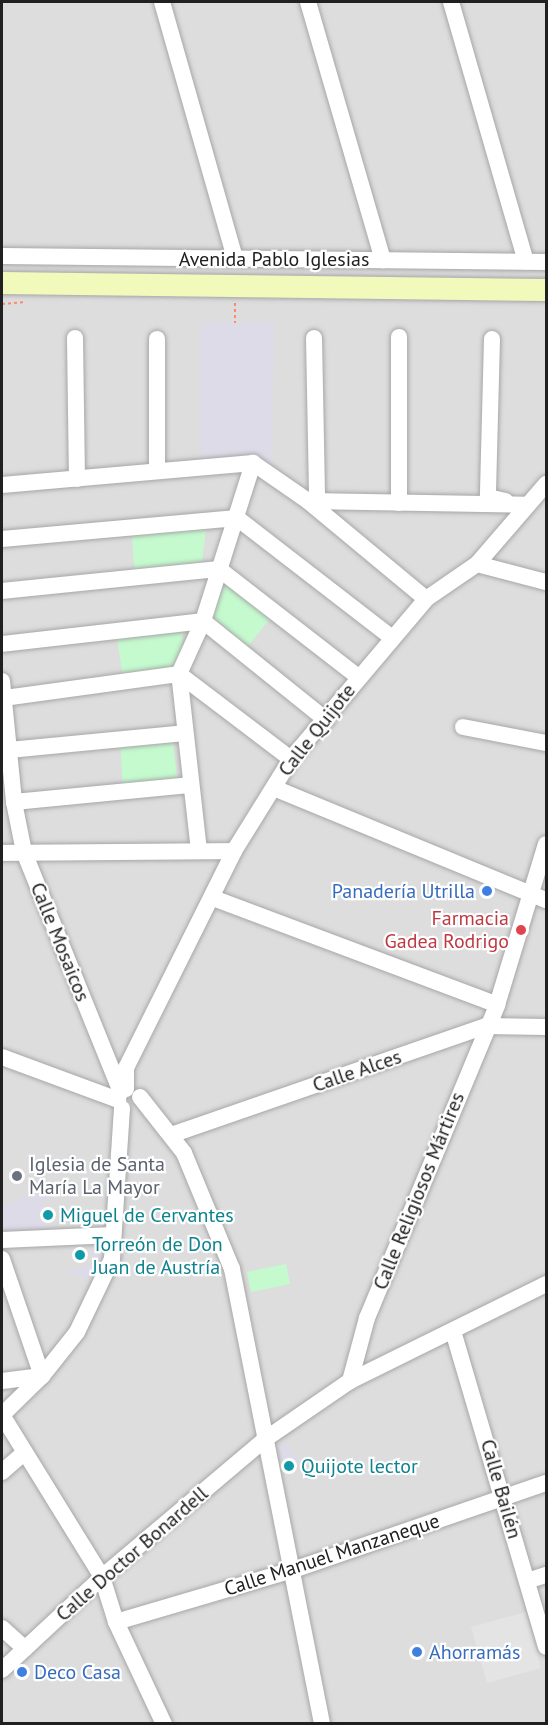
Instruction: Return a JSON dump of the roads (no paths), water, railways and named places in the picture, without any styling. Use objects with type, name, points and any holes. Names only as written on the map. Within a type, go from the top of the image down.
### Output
[{"type":"main road","name":"Avenida Pablo Iglesias","points":[[3,284],[546,290]]},
{"type":"street","points":[[162,2],[235,258]]},
{"type":"street","points":[[308,2],[382,260]]},
{"type":"street","points":[[451,2],[526,261]]},
{"type":"street","name":"Avenida Pablo Iglesias","points":[[2,256],[546,262]]},
{"type":"street","points":[[399,337],[399,503]]},
{"type":"street","points":[[75,338],[77,479]]},
{"type":"street","points":[[312,501],[314,338]]},
{"type":"street","points":[[157,339],[157,471]]},
{"type":"street","points":[[492,339],[488,497],[527,505]]},
{"type":"street","points":[[199,851],[189,785],[179,674],[203,621],[253,463]]},
{"type":"street","points":[[2,485],[253,463],[312,501],[426,599]]},
{"type":"street","name":"Calle Quijote","points":[[2,1415],[42,1376],[77,1332],[112,1259],[127,1099],[126,1068],[213,898],[234,851],[291,759],[326,720],[358,677],[426,599],[477,564],[546,484]]},
{"type":"street","points":[[312,501],[527,505]]},
{"type":"street","points":[[2,539],[237,518],[392,638]]},
{"type":"street","points":[[477,564],[546,582]]},
{"type":"street","points":[[2,591],[219,569],[358,677]]},
{"type":"street","points":[[2,644],[203,621],[326,720]]},
{"type":"street","points":[[2,692],[179,674],[291,759]]},
{"type":"street","name":"Calle Mosaicos","points":[[2,692],[9,750],[9,793],[24,852],[127,1099]]},
{"type":"street","points":[[463,726],[546,743]]},
{"type":"street","points":[[9,750],[184,733]]},
{"type":"street","points":[[9,793],[189,785]]},
{"type":"street","points":[[274,788],[539,898]]},
{"type":"street","name":"Calle Religiosos Mártires","points":[[350,1381],[367,1318],[539,898],[546,844]]},
{"type":"street","points":[[2,853],[234,851]]},
{"type":"street","points":[[213,898],[497,1005]]},
{"type":"street","name":"Calle Alces","points":[[171,1135],[486,1026],[546,1027]]},
{"type":"street","points":[[2,1057],[127,1099],[171,1135],[203,1191],[232,1269],[322,1724]]},
{"type":"street","points":[[2,1240],[113,1235]]},
{"type":"street","points":[[2,1259],[42,1376],[2,1381]]},
{"type":"street","name":"Calle Doctor Bonardell","points":[[2,1670],[102,1577],[264,1440],[350,1381],[546,1284]]},
{"type":"street","name":"Calle Bailén","points":[[453,1331],[505,1497],[527,1581],[543,1622],[546,1647]]},
{"type":"street","points":[[2,1415],[102,1577],[116,1622],[164,1724]]},
{"type":"street","points":[[2,1472],[25,1452]]},
{"type":"street","name":"Calle Manuel Manzaneque","points":[[116,1622],[293,1570],[546,1483]]},
{"type":"street","points":[[527,1581],[546,1575]]},
{"type":"street","points":[[2,1628],[25,1649]]},
{"type":"place","name":"Panadería Utrilla","points":[[487,891]]},
{"type":"place","name":"Farmacia Gadea Rodrigo","points":[[521,930]]},
{"type":"place","name":"Iglesia de Santa María La Mayor","points":[[17,1176]]},
{"type":"place","name":"Miguel de Cervantes","points":[[48,1215]]},
{"type":"place","name":"Torreón de Don Juan de Austría","points":[[80,1255]]},
{"type":"place","name":"Quijote lector","points":[[289,1466]]},
{"type":"place","name":"Ahorramás","points":[[417,1652]]},
{"type":"place","name":"Deco Casa","points":[[22,1672]]}]
